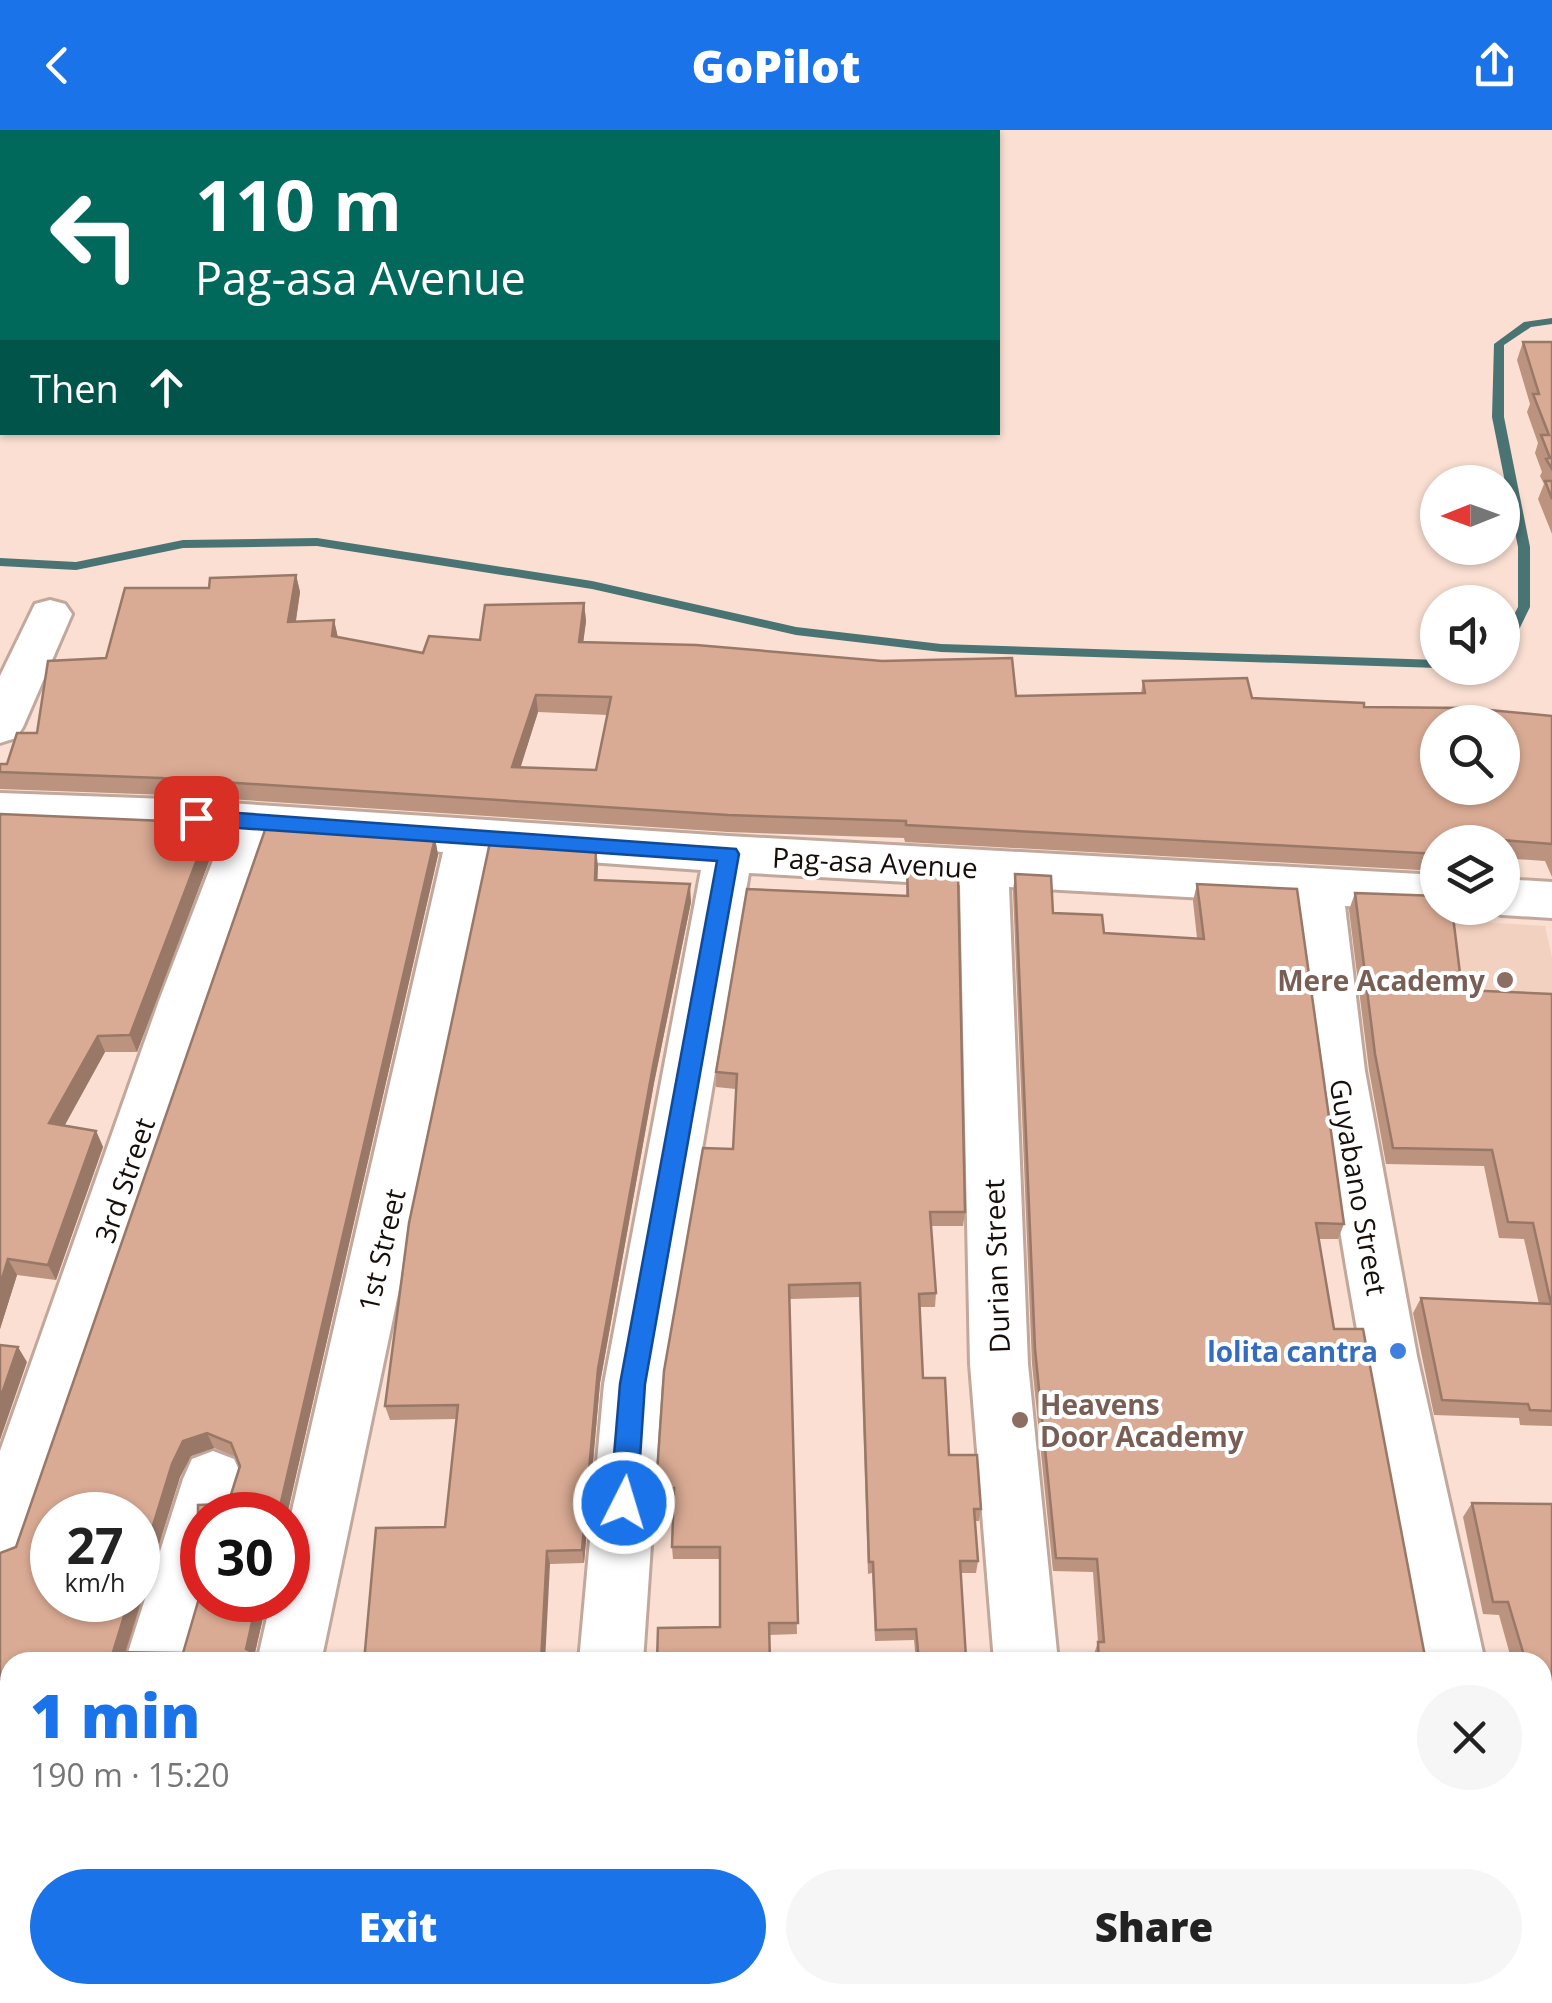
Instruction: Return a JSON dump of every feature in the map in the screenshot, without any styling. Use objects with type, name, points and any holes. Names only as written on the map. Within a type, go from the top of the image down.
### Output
[{"type":"street","points":[[0,728],[50,614]]},
{"type":"street","name":"Pag-asa Avenue","points":[[0,810],[1420,891]]},
{"type":"street","name":"3rd Street","points":[[0,1538],[186,998],[252,822]]},
{"type":"street","name":"1st Street","points":[[291,1652],[470,837]]},
{"type":"street","points":[[612,1652],[633,1384],[728,854]]},
{"type":"street","name":"Durian Street","points":[[984,868],[1000,1364],[1025,1652]]},
{"type":"street","name":"Guyabano Street","points":[[1318,884],[1338,1072],[1388,1356],[1451,1652]]},
{"type":"street","points":[[1520,898],[1552,900]]},
{"type":"street","points":[[160,1652],[213,1479]]},
{"type":"shaded area","name":"Mere Academy","points":[[1449,925],[1545,926],[1552,957],[1552,1008],[1462,1002]]},
{"type":"building","points":[[1523,342],[1552,342],[1552,469],[1541,435],[1549,435],[1533,394],[1539,394]]},
{"type":"building","points":[[1545,481],[1552,481],[1552,499]]},
{"type":"building","points":[[296,575],[288,622],[334,620],[332,636],[423,653],[429,636],[480,640],[485,605],[584,603],[579,642],[696,645],[882,661],[1012,658],[1016,696],[1145,693],[1143,681],[1247,678],[1252,698],[1420,708],[1420,805],[1520,805],[1520,713],[1552,716],[1552,844],[1520,841],[1520,825],[1420,825],[1420,853],[906,825],[906,821],[728,815],[161,778],[0,772],[0,764],[7,764],[17,733],[37,733],[48,661],[106,658],[125,588],[209,588],[210,578]],"holes":[[[536,695],[611,697],[596,770],[512,767]]]},
{"type":"building","points":[[0,814],[211,823],[130,1035],[98,1036],[49,1123],[96,1131],[48,1265],[8,1259],[0,1285]]},
{"type":"building","points":[[266,827],[435,838],[283,1492],[232,1492],[240,1466],[231,1443],[207,1433],[183,1441],[160,1503],[160,1492],[35,1492]]},
{"type":"building","points":[[490,842],[596,849],[595,880],[690,884],[598,1369],[582,1550],[547,1551],[542,1652],[365,1652],[376,1528],[445,1527],[458,1405],[385,1406],[409,1223]]},
{"type":"building","points":[[907,870],[958,873],[965,1212],[930,1212],[936,1293],[919,1294],[923,1378],[945,1378],[949,1455],[977,1455],[981,1509],[974,1509],[978,1561],[960,1561],[966,1652],[918,1652],[916,1629],[876,1630],[873,1562],[869,1562],[860,1283],[789,1285],[798,1623],[769,1623],[770,1652],[657,1652],[658,1628],[720,1627],[720,1547],[672,1547],[674,1488],[656,1488],[664,1371],[703,1148],[733,1149],[737,1074],[716,1072],[747,889],[908,896]]},
{"type":"building","points":[[1015,874],[1051,876],[1053,913],[1102,915],[1104,933],[1204,939],[1197,884],[1297,889],[1344,1224],[1316,1223],[1334,1329],[1363,1329],[1424,1652],[1098,1652],[1098,1642],[1104,1642],[1097,1559],[1056,1558],[1035,1349]]},
{"type":"building","points":[[1355,893],[1420,895],[1420,925],[1454,925],[1462,990],[1552,994],[1552,1411],[1530,1410],[1528,1404],[1442,1400],[1421,1298],[1551,1304],[1533,1223],[1508,1222],[1492,1150],[1393,1148],[1375,1054]]},
{"type":"building","points":[[0,1345],[18,1347],[0,1399]]},
{"type":"building","points":[[1472,1503],[1552,1504],[1552,1652],[1523,1652],[1508,1602],[1493,1602]]},
{"type":"building","points":[[30,1507],[30,1622],[122,1622],[113,1652],[0,1652],[0,1553],[16,1547]]},
{"type":"building","points":[[192,1622],[252,1622],[246,1649],[252,1652],[183,1652]]},
{"type":"waterway","points":[[1520,615],[1524,607],[1524,547],[1498,417],[1499,344],[1528,324],[1552,321]]},
{"type":"waterway","points":[[0,562],[76,566],[183,544],[317,542],[592,585],[796,631],[941,648],[1420,663]]},
{"type":"place","name":"Mere Academy","points":[[1505,980]]},
{"type":"place","name":"lolita cantra","points":[[1398,1351]]},
{"type":"place","name":"Heavens Door Academy","points":[[1020,1420]]},
{"type":"route","points":[[196,818],[728,854],[633,1384],[624,1503]]}]
